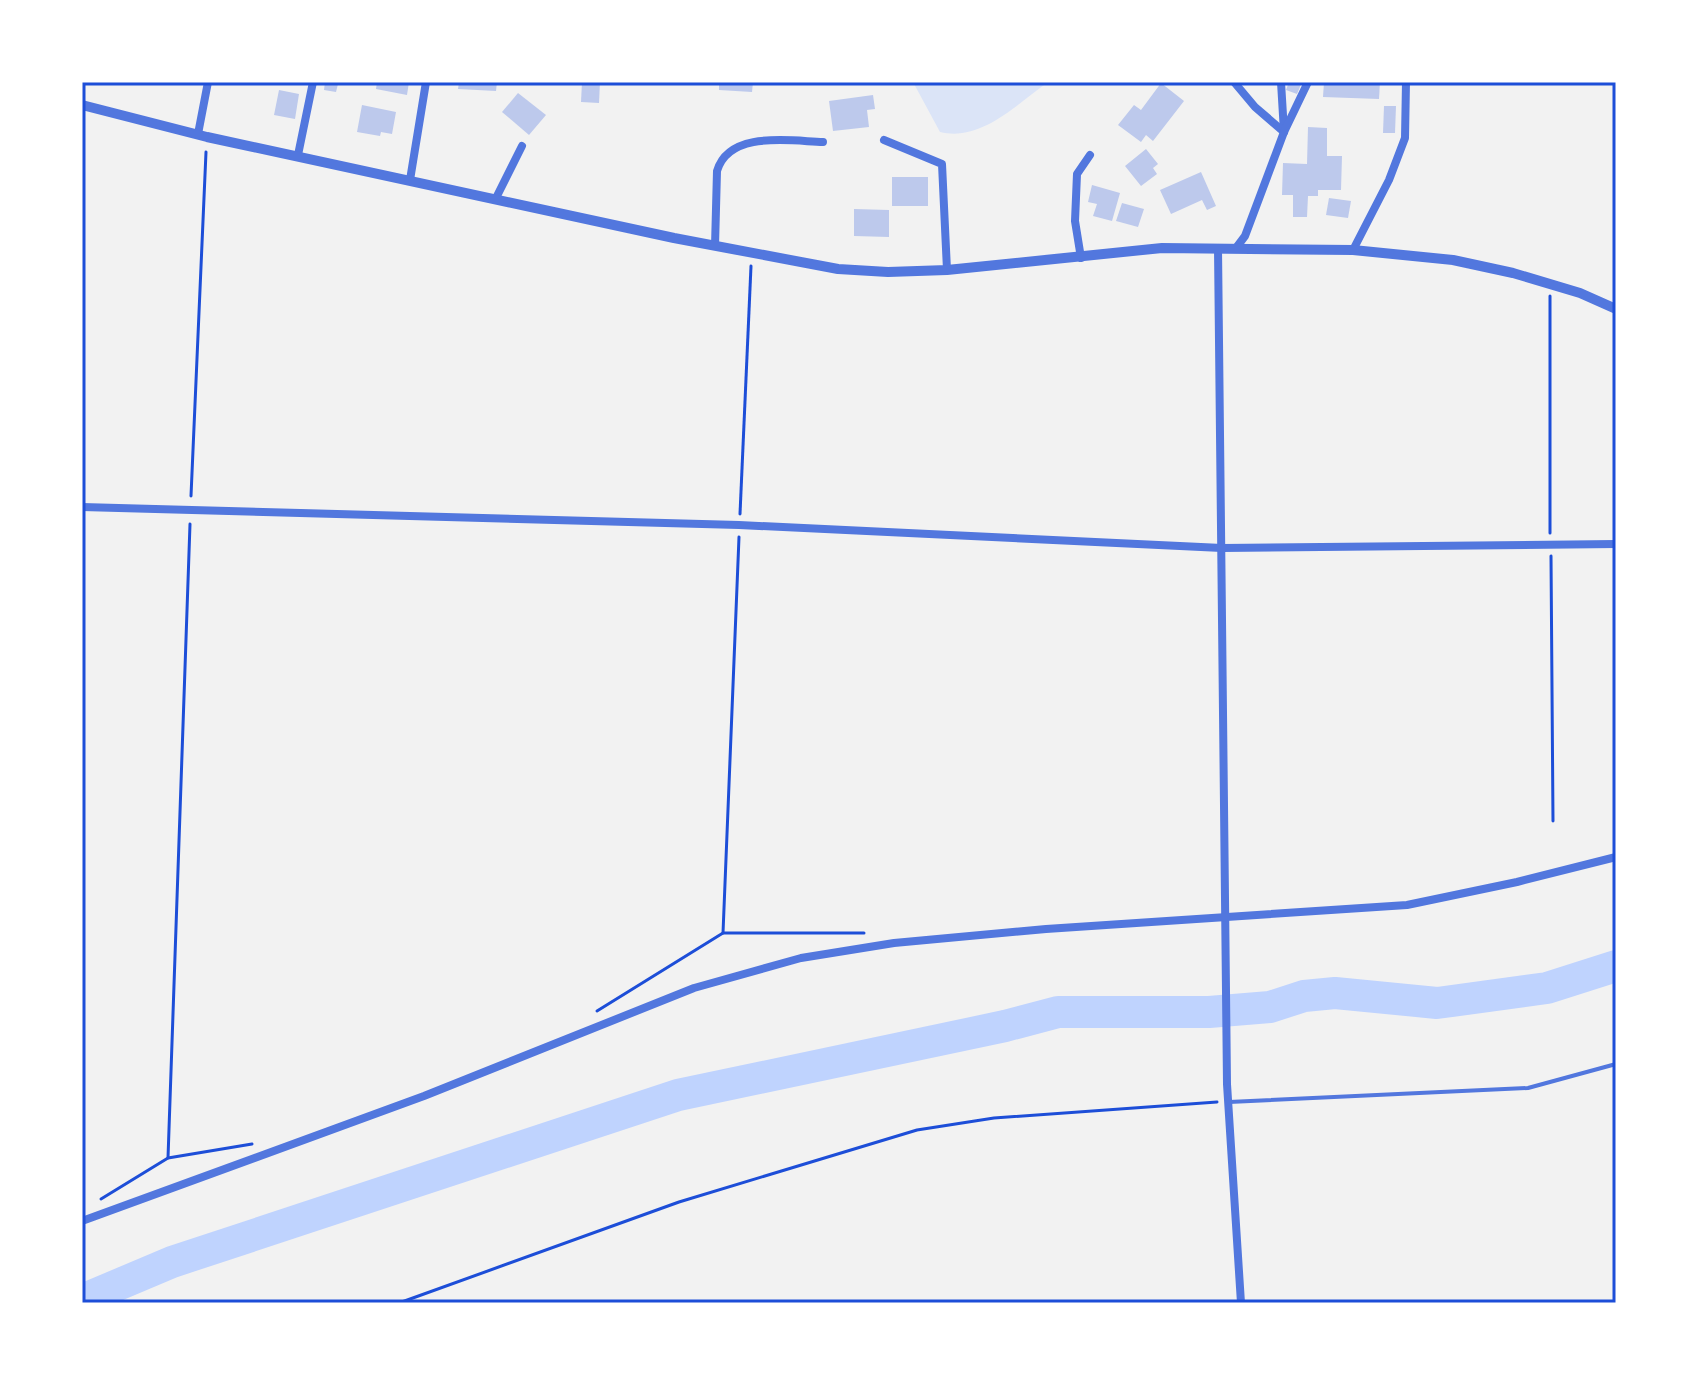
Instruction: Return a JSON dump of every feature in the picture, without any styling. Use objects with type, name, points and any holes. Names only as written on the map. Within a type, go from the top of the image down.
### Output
[{"type":"street","points":[[202,135],[208,82]]},
{"type":"street","points":[[298,155],[313,82]]},
{"type":"street","points":[[410,180],[426,82]]},
{"type":"street","points":[[1234,82],[1255,107],[1284,132]]},
{"type":"street","points":[[1281,82],[1284,132]]},
{"type":"street","points":[[1236,248],[1245,236],[1284,132],[1308,82]]},
{"type":"street","points":[[1353,250],[1389,180],[1405,138],[1406,82]]},
{"type":"street","points":[[82,105],[202,135],[751,254],[838,269],[888,272],[947,270],[1162,248],[1353,250],[1453,260],[1513,273],[1580,293],[1616,309]]},
{"type":"street","points":[[884,140],[942,164],[947,270]]},
{"type":"street","points":[[715,246],[717,171],[727,152],[757,141],[823,142]]},
{"type":"street","points":[[496,198],[522,146]]},
{"type":"street","points":[[1081,258],[1075,221],[1077,174],[1090,155]]},
{"type":"street","points":[[1218,248],[1227,1084],[1241,1303]]},
{"type":"street","points":[[82,507],[739,525],[1222,548],[1616,544]]},
{"type":"street","points":[[82,1221],[424,1096],[694,988],[801,958],[894,943],[1407,905],[1616,857]]},
{"type":"lane","points":[[1229,1102],[1528,1088],[1616,1064]]},
{"type":"path","points":[[168,1158],[202,135]]},
{"type":"path","points":[[723,933],[751,254]]},
{"type":"path","points":[[594,1013],[723,933],[867,933]]},
{"type":"path","points":[[399,1303],[679,1202],[917,1130],[1009,1117],[1229,1102]]},
{"type":"path","points":[[94,1203],[168,1158],[261,1143],[283,1148]]},
{"type":"shaded area","points":[[913,82],[1048,82],[998,119],[970,132],[955,134],[940,132]]},
{"type":"building","points":[[325,82],[338,84],[336,92],[324,90]]},
{"type":"building","points":[[377,82],[409,82],[407,95],[376,89]]},
{"type":"building","points":[[459,82],[497,82],[496,91],[458,89]]},
{"type":"building","points":[[582,82],[600,82],[599,103],[581,102]]},
{"type":"building","points":[[719,82],[753,82],[752,92],[719,90]]},
{"type":"building","points":[[1289,82],[1302,82],[1297,94],[1286,90]]},
{"type":"building","points":[[1324,82],[1380,82],[1379,99],[1323,97]]},
{"type":"building","points":[[1161,83],[1184,101],[1153,141],[1146,135],[1141,142],[1118,125],[1134,105],[1141,110]]},
{"type":"building","points":[[279,90],[299,94],[295,119],[274,115]]},
{"type":"building","points":[[518,93],[546,115],[529,135],[502,112]]},
{"type":"building","points":[[873,95],[875,109],[867,110],[869,127],[833,131],[829,101]]},
{"type":"building","points":[[362,105],[396,112],[392,134],[381,132],[380,136],[357,132]]},
{"type":"building","points":[[1384,106],[1396,106],[1395,133],[1383,133]]},
{"type":"building","points":[[1308,127],[1327,128],[1327,156],[1342,156],[1341,190],[1318,190],[1318,196],[1308,196],[1307,217],[1293,217],[1293,195],[1282,195],[1283,163],[1307,164]]},
{"type":"building","points":[[1146,149],[1158,164],[1153,168],[1157,174],[1141,186],[1125,166]]},
{"type":"building","points":[[1201,172],[1216,206],[1207,210],[1202,200],[1171,214],[1160,190]]},
{"type":"building","points":[[892,177],[928,177],[928,206],[892,206]]},
{"type":"building","points":[[1092,185],[1120,193],[1112,221],[1093,216],[1097,204],[1088,202]]},
{"type":"building","points":[[1329,198],[1351,201],[1348,218],[1326,215]]},
{"type":"building","points":[[1122,203],[1144,209],[1138,227],[1116,221]]},
{"type":"building","points":[[854,209],[889,210],[889,237],[854,236]]},
{"type":"waterway","points":[[82,1300],[172,1262],[678,1095],[1058,1012],[1209,1012],[1270,1007],[1304,996],[1335,993],[1437,1003],[1547,988],[1616,966]]}]
